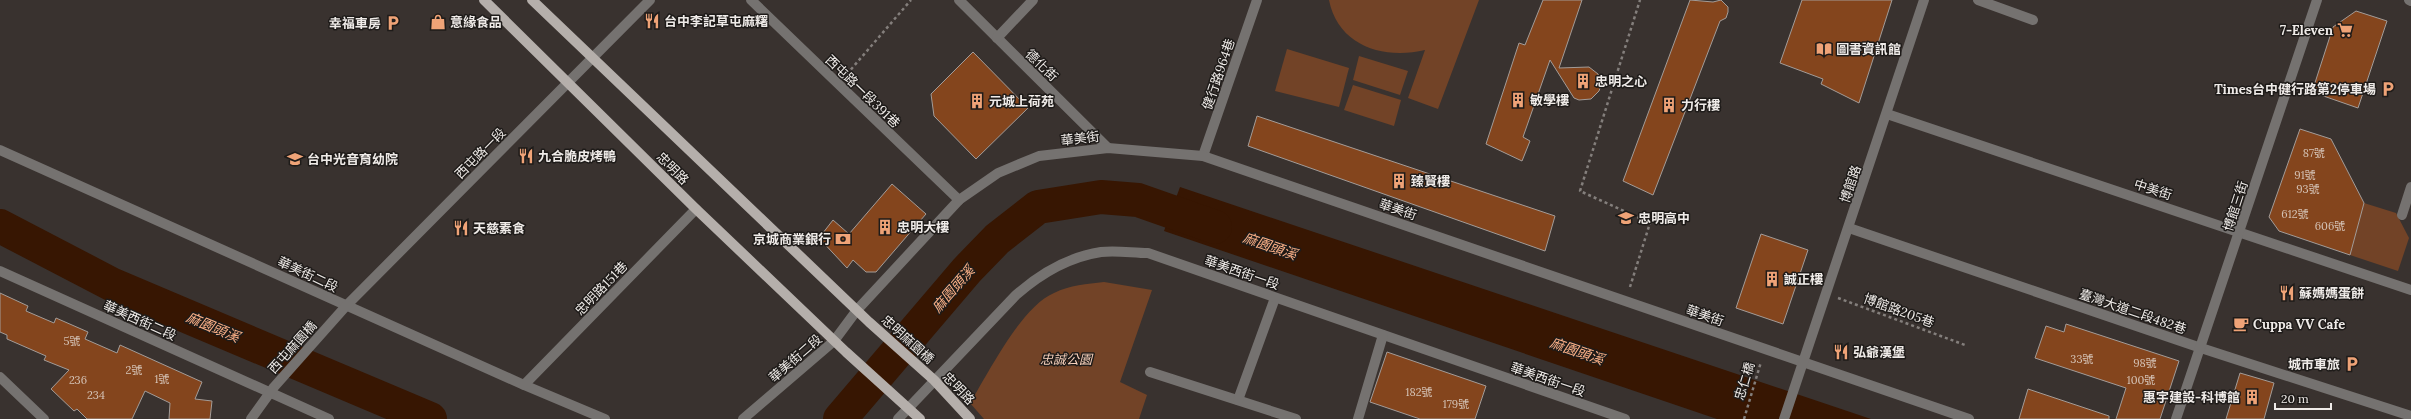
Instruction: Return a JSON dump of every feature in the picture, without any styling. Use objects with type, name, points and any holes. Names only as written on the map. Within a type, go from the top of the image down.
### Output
[{"type":"main road","name":"忠明路","points":[[484,0],[569,82],[696,209],[834,341],[906,406]]},
{"type":"main road","name":"忠明路","points":[[532,0],[869,322]]},
{"type":"main road","name":"忠明麻園橋","points":[[869,322],[931,378]]},
{"type":"main road","name":"忠明路","points":[[931,378],[970,419]]},
{"type":"main road","points":[[906,406],[920,419]]},
{"type":"street","name":"西屯路一段","points":[[329,325],[346,306],[650,0]]},
{"type":"street","name":"西屯路一段391巷","points":[[751,0],[958,200]]},
{"type":"street","name":"德化街","points":[[959,0],[1108,148]]},
{"type":"street","points":[[997,38],[1033,0]]},
{"type":"street","name":"健行路964巷","points":[[1203,156],[1257,0]]},
{"type":"street","name":"博館路","points":[[1784,419],[1800,376],[1924,0]]},
{"type":"street","points":[[1978,0],[2033,20]]},
{"type":"street","name":"博館三街","points":[[2176,419],[2317,0]]},
{"type":"street","name":"中美街","points":[[1887,114],[2411,290]]},
{"type":"street","name":"華美街","points":[[857,310],[958,200],[998,173],[1039,156],[1108,148],[1203,156],[1969,419]]},
{"type":"street","name":"華美街二段","points":[[0,150],[346,306],[524,385],[605,419]]},
{"type":"street","points":[[2402,215],[2411,187]]},
{"type":"street","name":"忠明路151巷","points":[[524,385],[696,209]]},
{"type":"street","name":"臺灣大道二段482巷","points":[[1849,228],[2201,348],[2411,416]]},
{"type":"street","name":"華美西街一段","points":[[898,419],[906,406],[931,378],[1016,295],[1037,277],[1064,262],[1102,252],[1148,253],[1625,419]]},
{"type":"street","name":"華美西街二段","points":[[0,271],[272,390]]},
{"type":"street","points":[[1238,400],[1275,298]]},
{"type":"street","name":"華美街二段","points":[[743,419],[834,341],[857,310]]},
{"type":"street","name":"西屯麻園橋","points":[[252,419],[272,390],[329,325]]},
{"type":"street","points":[[1358,419],[1384,335]]},
{"type":"street","points":[[1150,372],[1296,419]]},
{"type":"street","points":[[0,377],[44,419]]},
{"type":"street","points":[[272,390],[329,419]]},
{"type":"path","points":[[838,85],[911,0]]},
{"type":"path","points":[[1624,301],[1650,223],[1580,191],[1640,0]]},
{"type":"path","name":"博館路205巷","points":[[1827,294],[1965,345]]},
{"type":"path","name":"忠仁橋","points":[[1744,419],[1764,349]]},
{"type":"green space","points":[[1329,0],[1479,0],[1438,109],[1408,98],[1425,50],[1409,53],[1394,53],[1379,51],[1365,46],[1353,39],[1342,29],[1334,16]]},
{"type":"green space","points":[[1287,49],[1349,68],[1339,107],[1275,91]]},
{"type":"green space","points":[[1359,56],[1408,71],[1400,95],[1353,80]]},
{"type":"green space","points":[[1353,85],[1401,100],[1394,126],[1344,110]]},
{"type":"green space","points":[[2364,203],[2396,213],[2409,238],[2398,271],[2350,255]]},
{"type":"green space","name":"忠誠公園","points":[[1104,282],[1152,290],[1120,382],[1147,395],[1139,419],[984,419],[970,403],[996,358],[1018,326],[1030,312],[1042,300],[1060,290],[1079,285]]},
{"type":"water","points":[[1180,187],[1871,419],[1717,419],[1164,231]]},
{"type":"building","name":"敏學樓","points":[[1543,0],[1582,0],[1559,68],[1589,67],[1598,74],[1601,85],[1599,91],[1591,99],[1579,100],[1574,98],[1550,60],[1523,137],[1530,141],[1522,161],[1486,144],[1519,43],[1525,45]]},
{"type":"building","name":"力行樓","points":[[1690,0],[1713,2],[1721,0],[1728,7],[1728,12],[1726,18],[1720,21],[1653,195],[1623,181]]},
{"type":"building","name":"圖書資訊館","points":[[1802,0],[1892,0],[1859,103],[1821,84],[1823,79],[1780,63]]},
{"type":"building","points":[[2356,11],[2387,21],[2358,108],[2312,92],[2333,27]]},
{"type":"building","name":"元城上荷苑","points":[[973,52],[1028,108],[976,159],[934,116],[931,94]]},
{"type":"building","name":"臻賢樓","points":[[1257,116],[1555,216],[1545,251],[1248,146]]},
{"type":"building","points":[[2300,129],[2331,139],[2364,203],[2350,255],[2279,231],[2269,217]]},
{"type":"building","name":"忠明大樓","points":[[892,184],[926,214],[876,272],[866,272],[853,260],[847,268],[819,238],[833,220],[849,234]]},
{"type":"building","name":"誠正樓","points":[[1761,234],[1808,250],[1783,324],[1736,308]]},
{"type":"building","points":[[0,293],[28,306],[26,311],[54,323],[56,318],[88,332],[85,339],[117,353],[120,345],[202,382],[195,399],[212,401],[210,419],[169,419],[170,403],[145,391],[132,419],[87,419],[77,409],[74,411],[51,389],[69,370],[44,360],[46,356],[7,339],[7,335],[0,332]]},
{"type":"building","points":[[2066,324],[2179,361],[2160,419],[2116,419],[2126,388],[2035,358],[2046,326],[2064,332]]},
{"type":"building","points":[[1387,352],[1486,386],[1475,419],[1420,419],[1370,402]]},
{"type":"building","name":"惠宇建設-科博館","points":[[2240,373],[2274,383],[2264,419],[2226,419]]},
{"type":"building","points":[[2028,389],[2109,416],[2109,419],[2019,419]]},
{"type":"waterway","name":"麻園頭溪","points":[[840,419],[967,270],[997,239],[1038,207],[1101,197],[1138,200],[1215,227]]},
{"type":"waterway","name":"麻園頭溪","points":[[0,226],[113,285],[430,419]]},
{"type":"place","name":"台中李記草屯麻糬","points":[[652,21]]},
{"type":"place","name":"意緣食品","points":[[438,22]]},
{"type":"place","name":"幸福車房","points":[[393,23]]},
{"type":"place","name":"7-Eleven","points":[[2345,30]]},
{"type":"place","name":"圖書資訊館","points":[[1824,49]]},
{"type":"place","name":"忠明之心","points":[[1583,81]]},
{"type":"place","name":"Times台中健行路第2停車場","points":[[2388,89]]},
{"type":"place","name":"敏學樓","points":[[1518,100]]},
{"type":"place","name":"元城上荷苑","points":[[977,101]]},
{"type":"place","name":"力行樓","points":[[1669,105]]},
{"type":"place","name":"九合脆皮烤鴨","points":[[526,156]]},
{"type":"place","name":"台中光音育幼院","points":[[295,159]]},
{"type":"place","name":"臻賢樓","points":[[1399,181]]},
{"type":"place","name":"忠明高中","points":[[1626,218]]},
{"type":"place","name":"忠明大樓","points":[[885,227]]},
{"type":"place","name":"天慈素食","points":[[461,228]]},
{"type":"place","name":"京城商業銀行","points":[[843,239]]},
{"type":"place","name":"誠正樓","points":[[1772,279]]},
{"type":"place","name":"蘇媽媽蛋餅","points":[[2287,293]]},
{"type":"place","name":"Cuppa VV Cafe","points":[[2241,324]]},
{"type":"place","name":"弘爺漢堡","points":[[1841,352]]},
{"type":"place","name":"城市車旅","points":[[2352,364]]},
{"type":"place","name":"惠宇建設-科博館","points":[[2252,397]]}]
